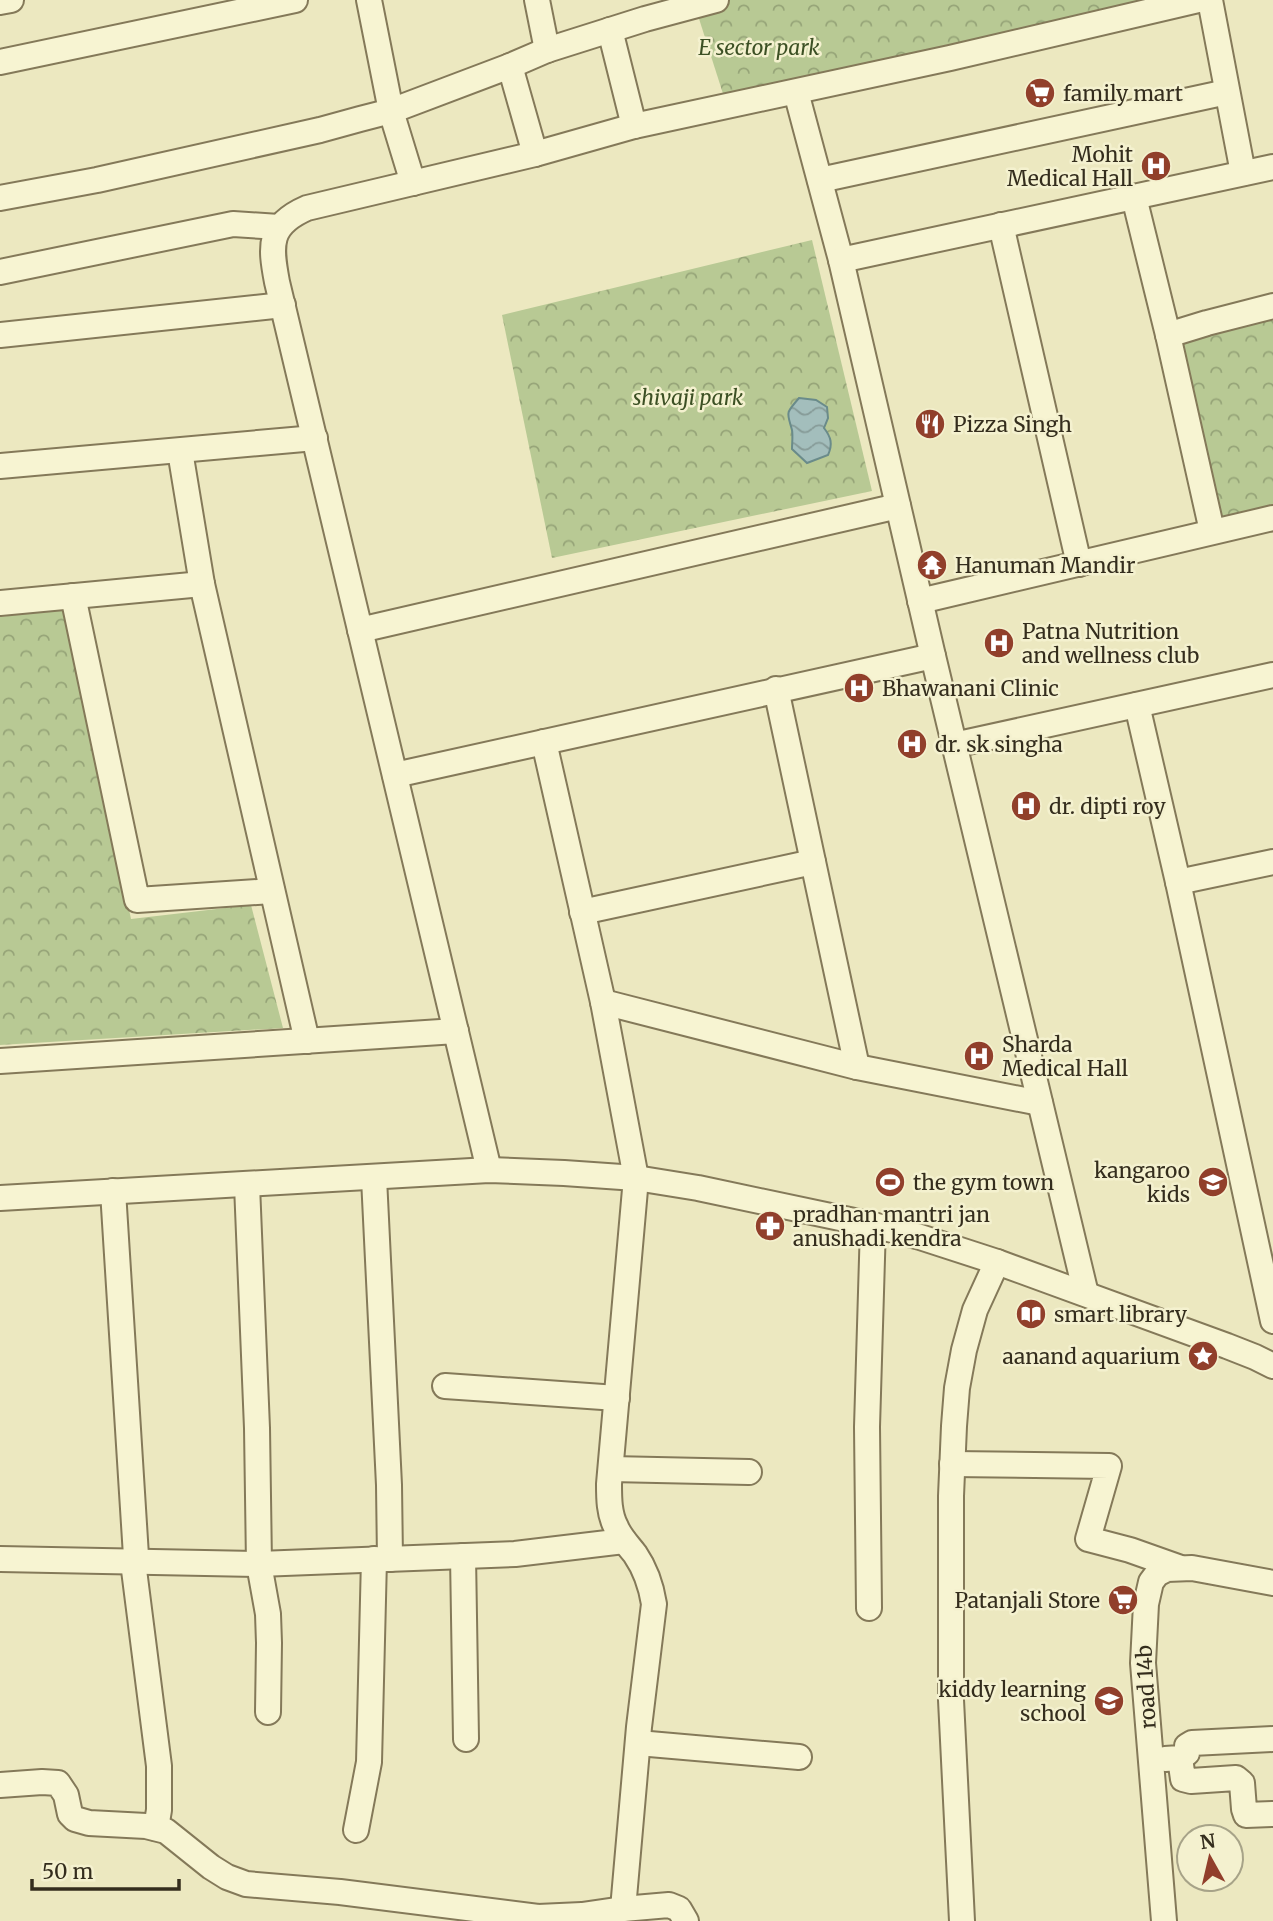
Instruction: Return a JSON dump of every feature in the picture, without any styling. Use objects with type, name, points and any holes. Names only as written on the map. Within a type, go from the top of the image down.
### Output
[{"type":"street","points":[[0,2],[11,0]]},
{"type":"street","points":[[0,62],[295,0]]},
{"type":"street","points":[[369,0],[391,111],[413,183]]},
{"type":"street","points":[[537,0],[547,50]]},
{"type":"street","points":[[0,198],[97,180],[320,130],[391,111],[547,50],[716,0]]},
{"type":"street","points":[[489,1170],[272,256],[279,227],[291,215],[307,208],[535,154],[634,126],[963,55],[1198,0]]},
{"type":"street","points":[[1210,0],[1243,173]]},
{"type":"street","points":[[610,30],[634,126]]},
{"type":"street","points":[[510,66],[535,154]]},
{"type":"street","points":[[796,92],[841,260],[1086,1294]]},
{"type":"street","points":[[820,180],[1227,92]]},
{"type":"street","points":[[841,260],[1273,167]]},
{"type":"street","points":[[1134,197],[1212,531]]},
{"type":"street","points":[[0,272],[233,224],[279,227]]},
{"type":"street","points":[[1002,225],[1079,564]]},
{"type":"street","points":[[0,335],[283,305]]},
{"type":"street","points":[[1168,335],[1273,306]]},
{"type":"street","points":[[0,466],[315,438]]},
{"type":"street","points":[[180,451],[202,584],[307,1041]]},
{"type":"street","points":[[360,630],[898,506]]},
{"type":"street","points":[[920,601],[1273,518]]},
{"type":"street","points":[[0,603],[202,584]]},
{"type":"street","points":[[73,596],[137,900],[272,891]]},
{"type":"street","points":[[395,775],[933,656]]},
{"type":"street","points":[[954,745],[1273,675]]},
{"type":"street","points":[[776,689],[857,1067]]},
{"type":"street","points":[[1137,705],[1272,1308]]},
{"type":"street","points":[[544,742],[603,1002],[636,1178],[610,1504],[615,1525],[645,1570],[654,1604],[623,1909]]},
{"type":"street","points":[[582,912],[813,862]]},
{"type":"street","points":[[1178,882],[1273,862]]},
{"type":"street","points":[[603,1002],[857,1067],[1040,1104]]},
{"type":"street","points":[[0,1061],[456,1031]]},
{"type":"street","points":[[0,1198],[489,1170],[636,1178],[698,1188],[920,1237],[1237,1349],[1273,1366]]},
{"type":"street","points":[[356,1830],[369,1762],[388,1471],[374,1178]]},
{"type":"street","points":[[247,1185],[257,1428],[259,1564],[268,1614],[270,1662],[268,1712]]},
{"type":"street","points":[[113,1191],[136,1556],[133,1562],[159,1766],[159,1810],[156,1828]]},
{"type":"street","points":[[869,1608],[867,1427],[873,1225]]},
{"type":"street","points":[[962,1921],[951,1709],[952,1464],[957,1388],[964,1350],[975,1310],[997,1262]]},
{"type":"street","points":[[445,1386],[617,1398]]},
{"type":"street","points":[[952,1464],[1108,1466],[1088,1539],[1178,1567],[1273,1583]]},
{"type":"street","points":[[611,1469],[749,1472]]},
{"type":"street","points":[[0,1559],[259,1564],[515,1554],[624,1541]]},
{"type":"street","points":[[463,1556],[466,1739]]},
{"type":"street","name":"road 14b","points":[[1164,1921],[1143,1662],[1146,1604],[1151,1582],[1157,1574],[1178,1567]]},
{"type":"street","points":[[1150,1760],[1180,1758],[1192,1743],[1273,1739]]},
{"type":"street","points":[[638,1743],[799,1757]]},
{"type":"street","points":[[1180,1758],[1183,1779],[1191,1781],[1236,1778],[1242,1783],[1246,1815],[1273,1814]]},
{"type":"street","points":[[0,1785],[58,1783],[66,1795],[70,1814],[75,1819],[89,1823],[128,1824],[166,1831],[211,1867],[246,1884],[340,1892],[538,1917],[669,1905],[679,1909],[686,1921]]},
{"type":"green space","name":"E sector park","points":[[693,0],[1155,0],[726,103]]},
{"type":"green space","name":"shivaji park","points":[[812,240],[872,491],[552,558],[502,315]]},
{"type":"green space","points":[[1273,317],[1273,506],[1215,519],[1219,506],[1182,337]]},
{"type":"green space","points":[[68,608],[131,919],[251,905],[283,1028],[0,1045],[0,617]]},
{"type":"water","points":[[799,398],[816,400],[827,407],[828,418],[824,428],[831,441],[830,451],[828,455],[807,463],[792,449],[788,413]]},
{"type":"place","name":"family mart","points":[[1040,93]]},
{"type":"place","name":"Mohit Medical Hall","points":[[1156,166]]},
{"type":"place","name":"Pizza Singh","points":[[930,424]]},
{"type":"place","name":"Hanuman Mandir","points":[[932,565]]},
{"type":"place","name":"Patna Nutrition and wellness club","points":[[999,643]]},
{"type":"place","name":"Bhawanani Clinic","points":[[859,688]]},
{"type":"place","name":"dr. sk singha","points":[[912,744]]},
{"type":"place","name":"dr. dipti roy","points":[[1026,806]]},
{"type":"place","name":"Sharda Medical Hall","points":[[979,1056]]},
{"type":"place","name":"the gym town","points":[[890,1182]]},
{"type":"place","name":"kangaroo kids","points":[[1213,1182]]},
{"type":"place","name":"pradhan mantri jan anushadi kendra","points":[[770,1226]]},
{"type":"place","name":"smart library","points":[[1031,1314]]},
{"type":"place","name":"aanand aquarium","points":[[1203,1356]]},
{"type":"place","name":"Patanjali Store","points":[[1123,1600]]},
{"type":"place","name":"kiddy learning school","points":[[1109,1701]]}]
